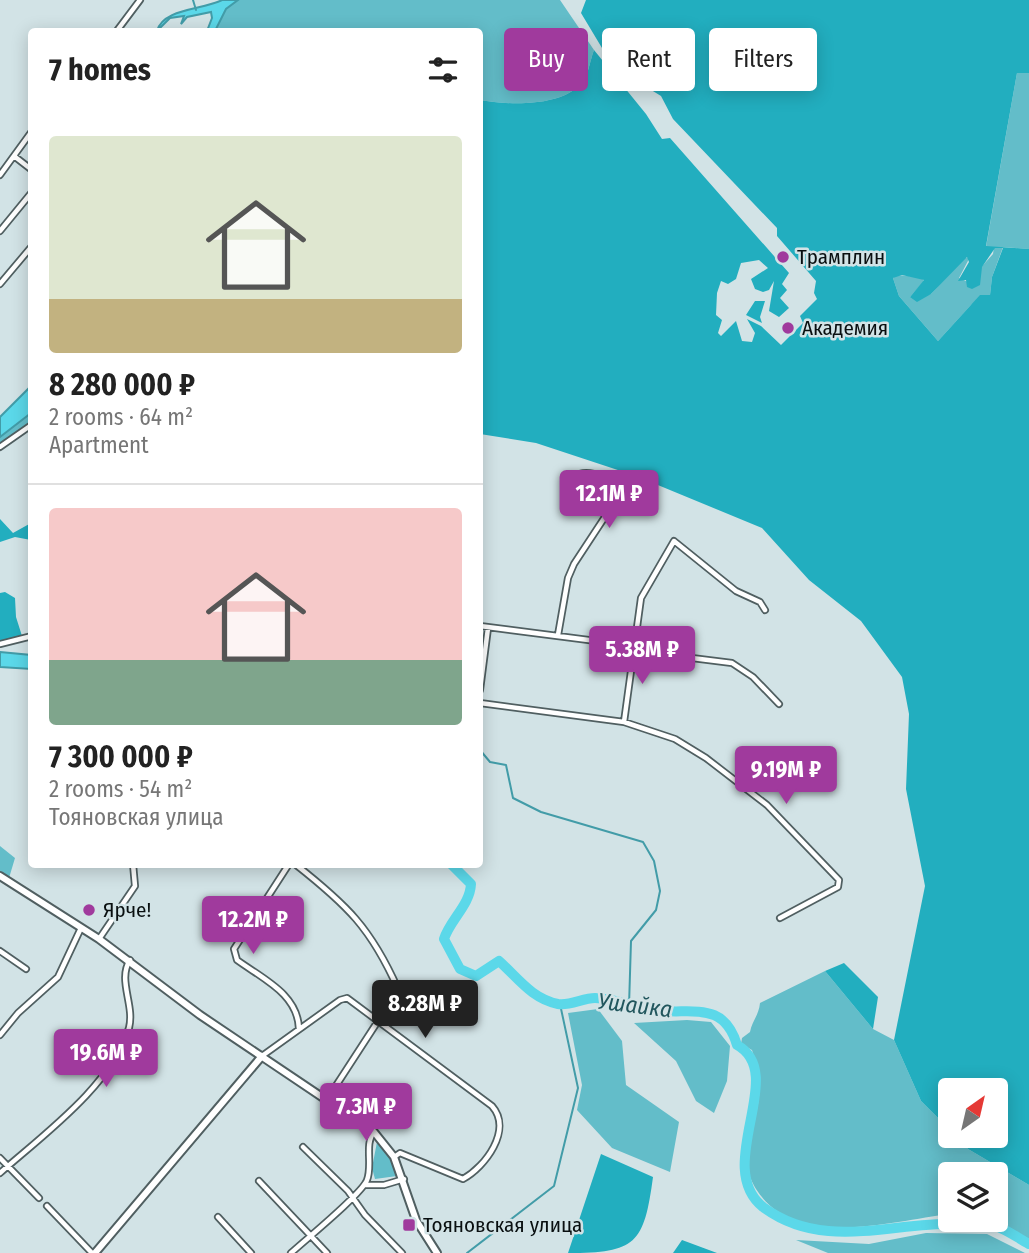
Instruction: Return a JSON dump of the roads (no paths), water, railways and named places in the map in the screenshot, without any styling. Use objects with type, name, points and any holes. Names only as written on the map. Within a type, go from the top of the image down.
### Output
[{"type":"street","points":[[119,28],[141,0]]},
{"type":"street","points":[[0,175],[28,137]]},
{"type":"street","points":[[14,156],[28,167]]},
{"type":"street","points":[[0,231],[28,197]]},
{"type":"street","points":[[0,284],[28,251]]},
{"type":"street","points":[[0,447],[28,427]]},
{"type":"street","points":[[558,635],[568,578],[574,564],[618,497],[619,489],[603,477],[587,472],[579,474]]},
{"type":"street","points":[[624,722],[646,586],[674,541],[736,591],[760,602],[765,610]]},
{"type":"street","points":[[483,627],[635,646],[668,655],[732,663],[753,677],[779,704]]},
{"type":"street","points":[[483,667],[488,628]]},
{"type":"street","points":[[0,644],[28,637]]},
{"type":"street","points":[[483,703],[624,722],[675,739],[706,758],[768,806],[839,880],[838,887],[780,918]]},
{"type":"street","points":[[99,939],[135,886],[134,868]]},
{"type":"street","points":[[136,872],[139,868]]},
{"type":"street","points":[[287,868],[239,939],[234,949],[234,957],[293,1003],[299,1029]]},
{"type":"street","points":[[301,868],[351,909],[387,964],[398,989]]},
{"type":"street","points":[[0,876],[130,960],[200,1015],[328,1098],[374,1132],[394,1157],[404,1179],[416,1220],[437,1253]]},
{"type":"street","points":[[0,1035],[18,1013],[58,977],[81,928]]},
{"type":"street","points":[[0,951],[26,969]]},
{"type":"street","points":[[0,1173],[60,1120],[117,1056],[130,1023],[123,970],[130,960]]},
{"type":"street","points":[[47,1206],[94,1253],[262,1056],[344,998],[492,1106],[498,1116],[497,1132],[490,1154],[475,1172],[463,1179],[400,1153],[394,1157]]},
{"type":"street","points":[[328,1098],[378,1021]]},
{"type":"street","points":[[291,1253],[364,1185],[369,1169],[370,1138],[374,1132]]},
{"type":"street","points":[[303,1147],[352,1196],[402,1253]]},
{"type":"street","points":[[0,1158],[38,1198]]},
{"type":"street","points":[[364,1185],[384,1185],[404,1179]]},
{"type":"street","points":[[259,1181],[327,1253]]},
{"type":"street","points":[[218,1217],[251,1253]]},
{"type":"waterway","points":[[193,0],[196,10]]},
{"type":"waterway","points":[[483,754],[490,762],[506,765],[513,798],[541,812],[643,842],[654,861],[660,891],[656,910],[631,941],[629,1006]]},
{"type":"waterway","name":"Ушайка","points":[[455,868],[471,884],[464,906],[444,939],[460,969],[476,976],[499,961],[533,993],[558,1004],[602,998],[653,1010],[703,1012],[723,1021],[731,1030],[737,1045],[751,1059],[756,1077],[745,1168],[749,1189],[763,1207],[787,1221],[836,1232],[938,1224],[985,1224],[1000,1228],[1029,1244]]},
{"type":"waterway","points":[[467,1253],[554,1186],[578,1088],[560,1004]]},
{"type":"place","name":"Трамплин","points":[[783,257]]},
{"type":"place","name":"Академия","points":[[788,328]]},
{"type":"place","name":"Ярче!","points":[[89,910]]},
{"type":"place","name":"Тояновская улица","points":[[409,1225]]}]
